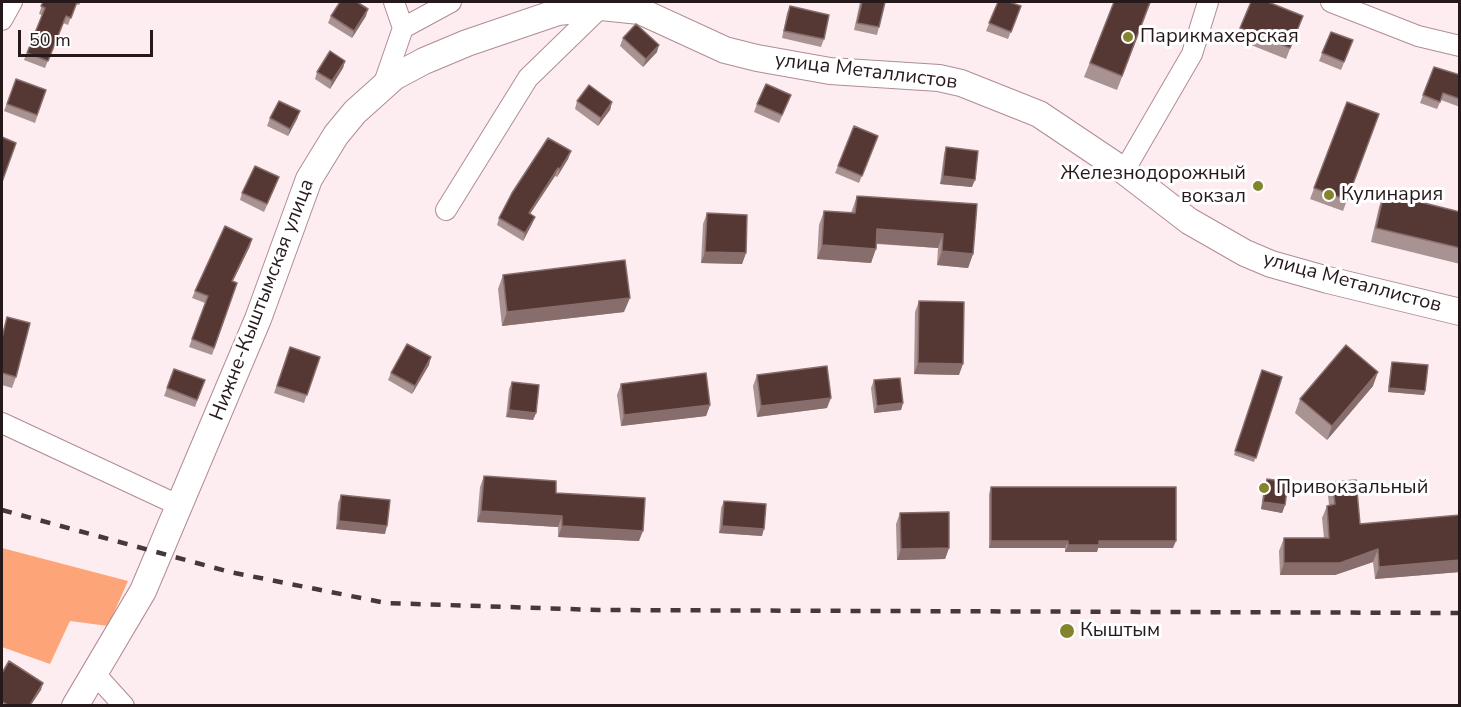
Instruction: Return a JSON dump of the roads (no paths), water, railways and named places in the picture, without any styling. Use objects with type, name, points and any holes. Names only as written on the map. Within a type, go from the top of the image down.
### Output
[{"type":"main road","name":"улица Металлистов","points":[[384,84],[424,61],[514,26],[558,12],[600,4],[640,11],[725,50],[757,58],[830,71],[939,78],[961,83],[1039,114],[1124,171],[1189,221],[1245,253],[1271,264],[1328,280],[1460,312]]},
{"type":"main road","name":"Нижне-Кыштымская улица","points":[[75,705],[143,591],[258,319],[309,179],[336,135],[384,84]]},
{"type":"street","points":[[2,20],[12,2]]},
{"type":"street","points":[[394,2],[403,28],[452,2]]},
{"type":"street","points":[[1124,171],[1192,54],[1208,2]]},
{"type":"street","points":[[1331,2],[1418,36],[1460,46]]},
{"type":"street","points":[[446,210],[528,78],[600,4]]},
{"type":"street","name":"Нижне-Кыштымская улица","points":[[384,84],[403,28]]},
{"type":"street","points":[[2,423],[178,505]]},
{"type":"street","points":[[95,674],[124,705]]},
{"type":"railway","points":[[2,510],[230,572],[386,603],[599,610],[1460,613]]},
{"type":"place","name":"Парикмахерская","points":[[1128,37]]},
{"type":"place","name":"Железнодорожный вокзал","points":[[1258,186]]},
{"type":"place","name":"Кулинария","points":[[1329,195]]},
{"type":"place","name":"Привокзальный","points":[[1264,488]]},
{"type":"place","name":"Кыштым","points":[[1067,631]]}]
